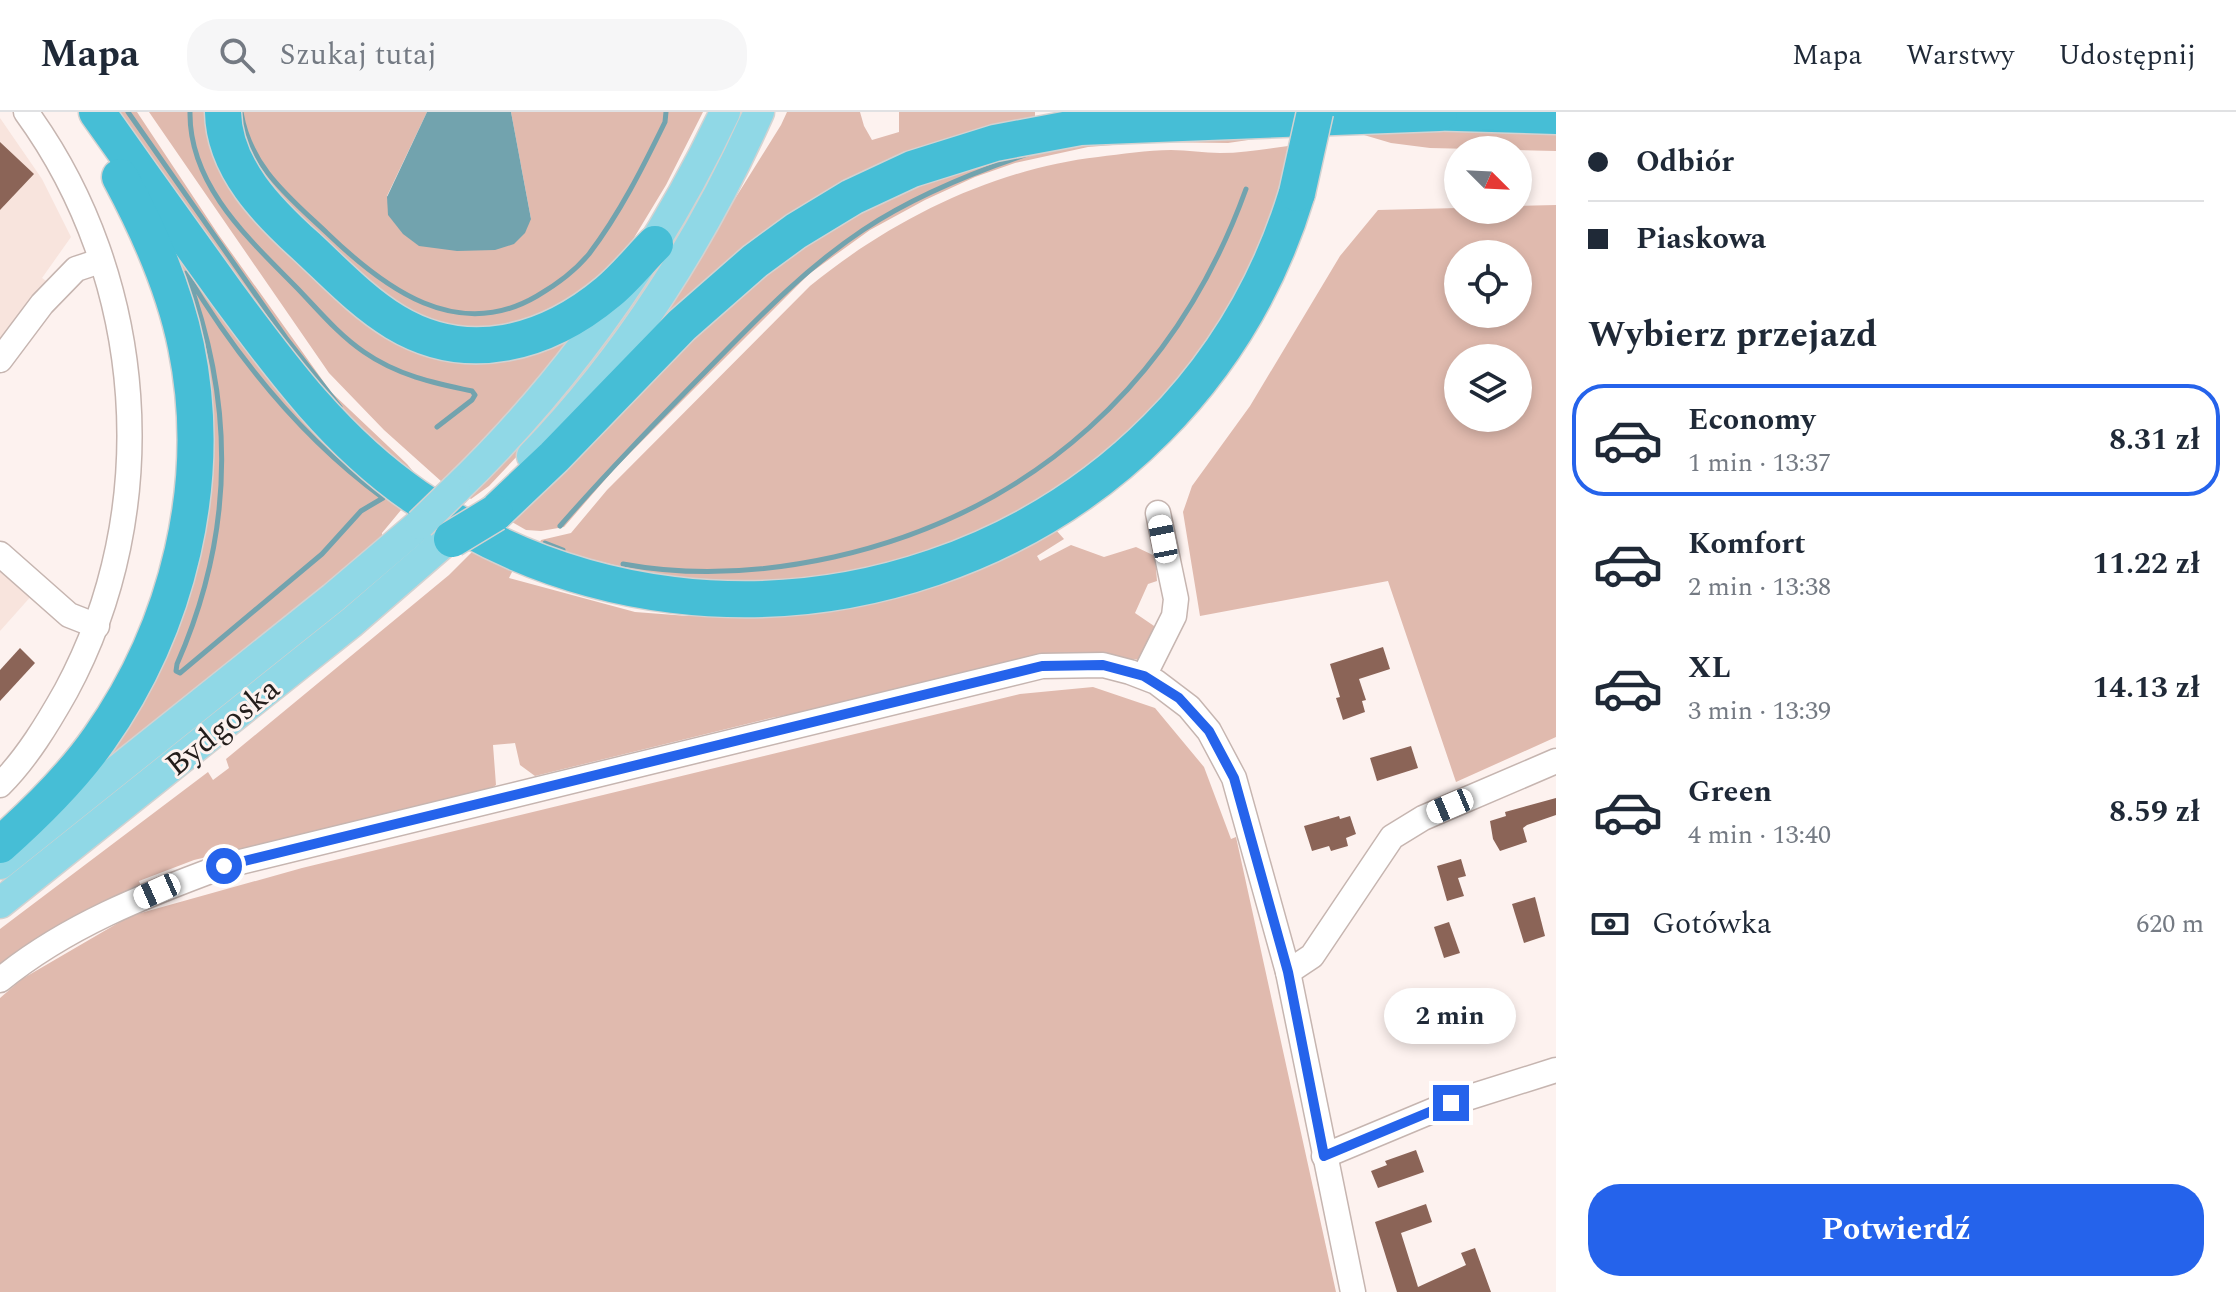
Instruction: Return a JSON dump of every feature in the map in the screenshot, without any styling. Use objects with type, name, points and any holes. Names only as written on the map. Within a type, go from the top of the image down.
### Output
[{"type":"highway","points":[[0,845],[61,786],[99,739],[130,689],[154,641],[174,588],[187,534],[193,487],[193,399],[186,347],[171,291],[144,222],[87,112]]},
{"type":"highway","points":[[97,112],[287,375],[323,418],[366,459],[449,518],[497,545],[552,567],[610,584],[670,596],[728,600],[820,595],[861,589],[924,572],[984,549],[1025,528],[1072,499],[1120,462],[1167,418],[1205,372],[1238,324],[1268,270],[1288,224],[1315,112]]},
{"type":"highway","points":[[223,112],[228,146],[241,174],[261,201],[290,232],[371,305],[417,333],[447,342],[473,345],[510,343],[550,330],[580,313],[610,290],[655,244]]},
{"type":"highway","points":[[1423,112],[1556,116]]},
{"type":"highway","points":[[441,537],[489,510],[564,447],[682,325],[755,261],[796,231],[852,197],[912,169],[995,143],[1080,127],[1439,113]]},
{"type":"main road","points":[[0,864],[333,598],[441,537],[455,490],[509,436],[555,383],[615,304],[655,244],[725,112]]},
{"type":"main road","points":[[489,510],[643,318],[739,157],[759,112]]},
{"type":"main road","name":"Bydgoska","points":[[0,903],[352,622],[441,537]]},
{"type":"street","points":[[3,775],[58,705],[97,626],[113,574],[125,515],[131,450],[130,398],[123,348],[100,261],[76,195],[51,146],[26,112]]},
{"type":"street","points":[[0,360],[42,304],[76,269],[100,261]]},
{"type":"street","points":[[1144,676],[1174,616],[1176,599],[1158,513]]},
{"type":"street","points":[[0,554],[69,615],[97,626]]},
{"type":"street","points":[[0,980],[59,939],[104,914],[224,866],[1042,666],[1103,665],[1144,676],[1179,698],[1209,731],[1234,778],[1288,972],[1353,1292]]},
{"type":"street","points":[[1288,972],[1312,956],[1392,837],[1423,818],[1556,761]]},
{"type":"street","points":[[1324,1156],[1451,1103],[1556,1070]]},
{"type":"shaded area","points":[[114,112],[137,112],[218,234],[331,392],[407,464],[426,487],[322,397]]},
{"type":"shaded area","points":[[149,112],[213,112],[216,132],[396,334],[567,332],[574,340],[503,425],[442,482],[384,430],[329,373]]},
{"type":"shaded area","points":[[233,112],[427,112],[387,196],[531,219],[511,112],[703,112],[666,185],[623,256],[572,305],[483,333],[407,316],[261,184]]},
{"type":"shaded area","points":[[737,112],[747,112],[704,201],[621,332],[538,434],[489,486],[471,499],[468,497]]},
{"type":"shaded area","points":[[787,112],[860,112],[872,140],[899,132],[899,112],[1035,112],[1035,122],[984,133],[640,345],[691,269]]},
{"type":"shaded area","points":[[0,118],[42,179],[71,237],[42,278],[49,283],[0,347]]},
{"type":"shaded area","points":[[1345,128],[1556,134],[1556,151],[1532,150],[1532,136],[1444,136],[1444,148],[1391,143],[1364,135],[1290,134],[1228,143],[1150,142],[1088,147],[1015,163],[975,177],[870,230],[809,274],[616,467],[564,527],[526,530],[512,522],[574,448],[648,371],[846,210],[1026,144]]},
{"type":"shaded area","points":[[1288,146],[1279,190],[1248,281],[1155,411],[1089,470],[956,545],[838,578],[686,583],[538,546],[541,540],[571,533],[607,490],[810,286],[841,262],[909,219],[982,186],[1059,163],[1153,151],[1229,153]]},
{"type":"shaded area","points":[[1556,205],[1556,737],[1456,782],[1388,581],[1200,616],[1183,512],[1192,486],[1250,406],[1340,256],[1378,210],[1444,208],[1444,224],[1532,224],[1532,206]]},
{"type":"shaded area","points":[[171,246],[406,504],[382,533],[382,541],[63,799],[188,580]]},
{"type":"shaded area","points":[[1056,530],[1064,539],[1037,556],[1040,561],[1071,545],[1104,557],[1136,547],[1155,556],[1157,581],[1148,584],[1135,613],[1157,628],[1140,660],[1082,653],[1053,655],[858,702],[771,718],[535,776],[520,765],[515,743],[493,745],[496,785],[484,793],[327,832],[324,829],[194,860],[139,881],[141,886],[0,969],[0,929],[208,772],[213,780],[229,768],[226,759],[449,575],[474,550],[513,570],[509,578],[635,612],[760,616],[819,612],[966,574]]},
{"type":"shaded area","points":[[0,566],[33,594],[0,631]]},
{"type":"shaded area","points":[[1093,687],[1155,708],[1204,767],[1231,839],[1236,837],[1336,1292],[0,1292],[0,998],[22,979],[130,916],[302,868],[1020,694]]},
{"type":"water","points":[[427,112],[511,112],[531,219],[525,233],[514,244],[495,250],[457,251],[419,246],[403,234],[388,215],[387,197]]},
{"type":"building","points":[[0,142],[34,174],[0,210]]},
{"type":"building","points":[[1383,647],[1390,669],[1359,679],[1366,700],[1362,701],[1365,712],[1343,720],[1330,664]]},
{"type":"building","points":[[20,648],[35,663],[0,701],[0,670]]},
{"type":"building","points":[[1411,746],[1418,768],[1377,781],[1370,758]]},
{"type":"building","points":[[1556,798],[1556,815],[1527,825],[1523,828],[1527,842],[1500,851],[1493,839],[1490,821],[1506,816],[1505,812]]},
{"type":"building","points":[[1339,816],[1340,819],[1350,816],[1356,834],[1346,838],[1348,846],[1331,851],[1329,846],[1312,851],[1304,826]]},
{"type":"building","points":[[1461,859],[1466,876],[1458,878],[1464,896],[1447,901],[1437,866]]},
{"type":"building","points":[[1535,897],[1545,936],[1524,943],[1512,904]]},
{"type":"building","points":[[1449,922],[1460,953],[1444,958],[1434,927]]},
{"type":"building","points":[[1416,1150],[1424,1172],[1378,1188],[1371,1171],[1387,1165],[1385,1161]]},
{"type":"building","points":[[1426,1204],[1432,1222],[1401,1233],[1418,1287],[1466,1265],[1461,1253],[1475,1248],[1491,1292],[1397,1292],[1375,1222]]},
{"type":"waterway","points":[[128,112],[286,338],[340,407]]},
{"type":"waterway","points":[[190,112],[192,139],[211,188],[242,231],[330,322],[355,345],[389,367],[472,391],[475,395],[472,400],[437,427]]},
{"type":"waterway","points":[[241,112],[253,149],[273,180],[349,253],[373,273],[423,303],[450,311],[478,314],[507,309],[537,296],[584,260],[630,190],[665,122],[666,112]]},
{"type":"waterway","points":[[560,526],[743,333],[841,245],[902,206],[964,177],[1028,154]]},
{"type":"waterway","points":[[623,564],[676,570],[729,571],[834,557],[906,536],[973,507],[1034,471],[1089,428],[1138,378],[1181,321],[1217,258],[1246,189]]},
{"type":"waterway","points":[[186,273],[227,336],[273,395],[325,450],[383,498],[361,511],[322,554],[180,673],[176,671],[177,664],[196,616],[209,567],[218,518],[222,470],[214,372],[186,273]]},
{"type":"waterway","points":[[545,543],[563,550]]},
{"type":"route","points":[[224,866],[1042,666],[1103,665],[1144,676],[1179,698],[1209,731],[1234,778],[1288,972],[1324,1156],[1451,1103]]}]
